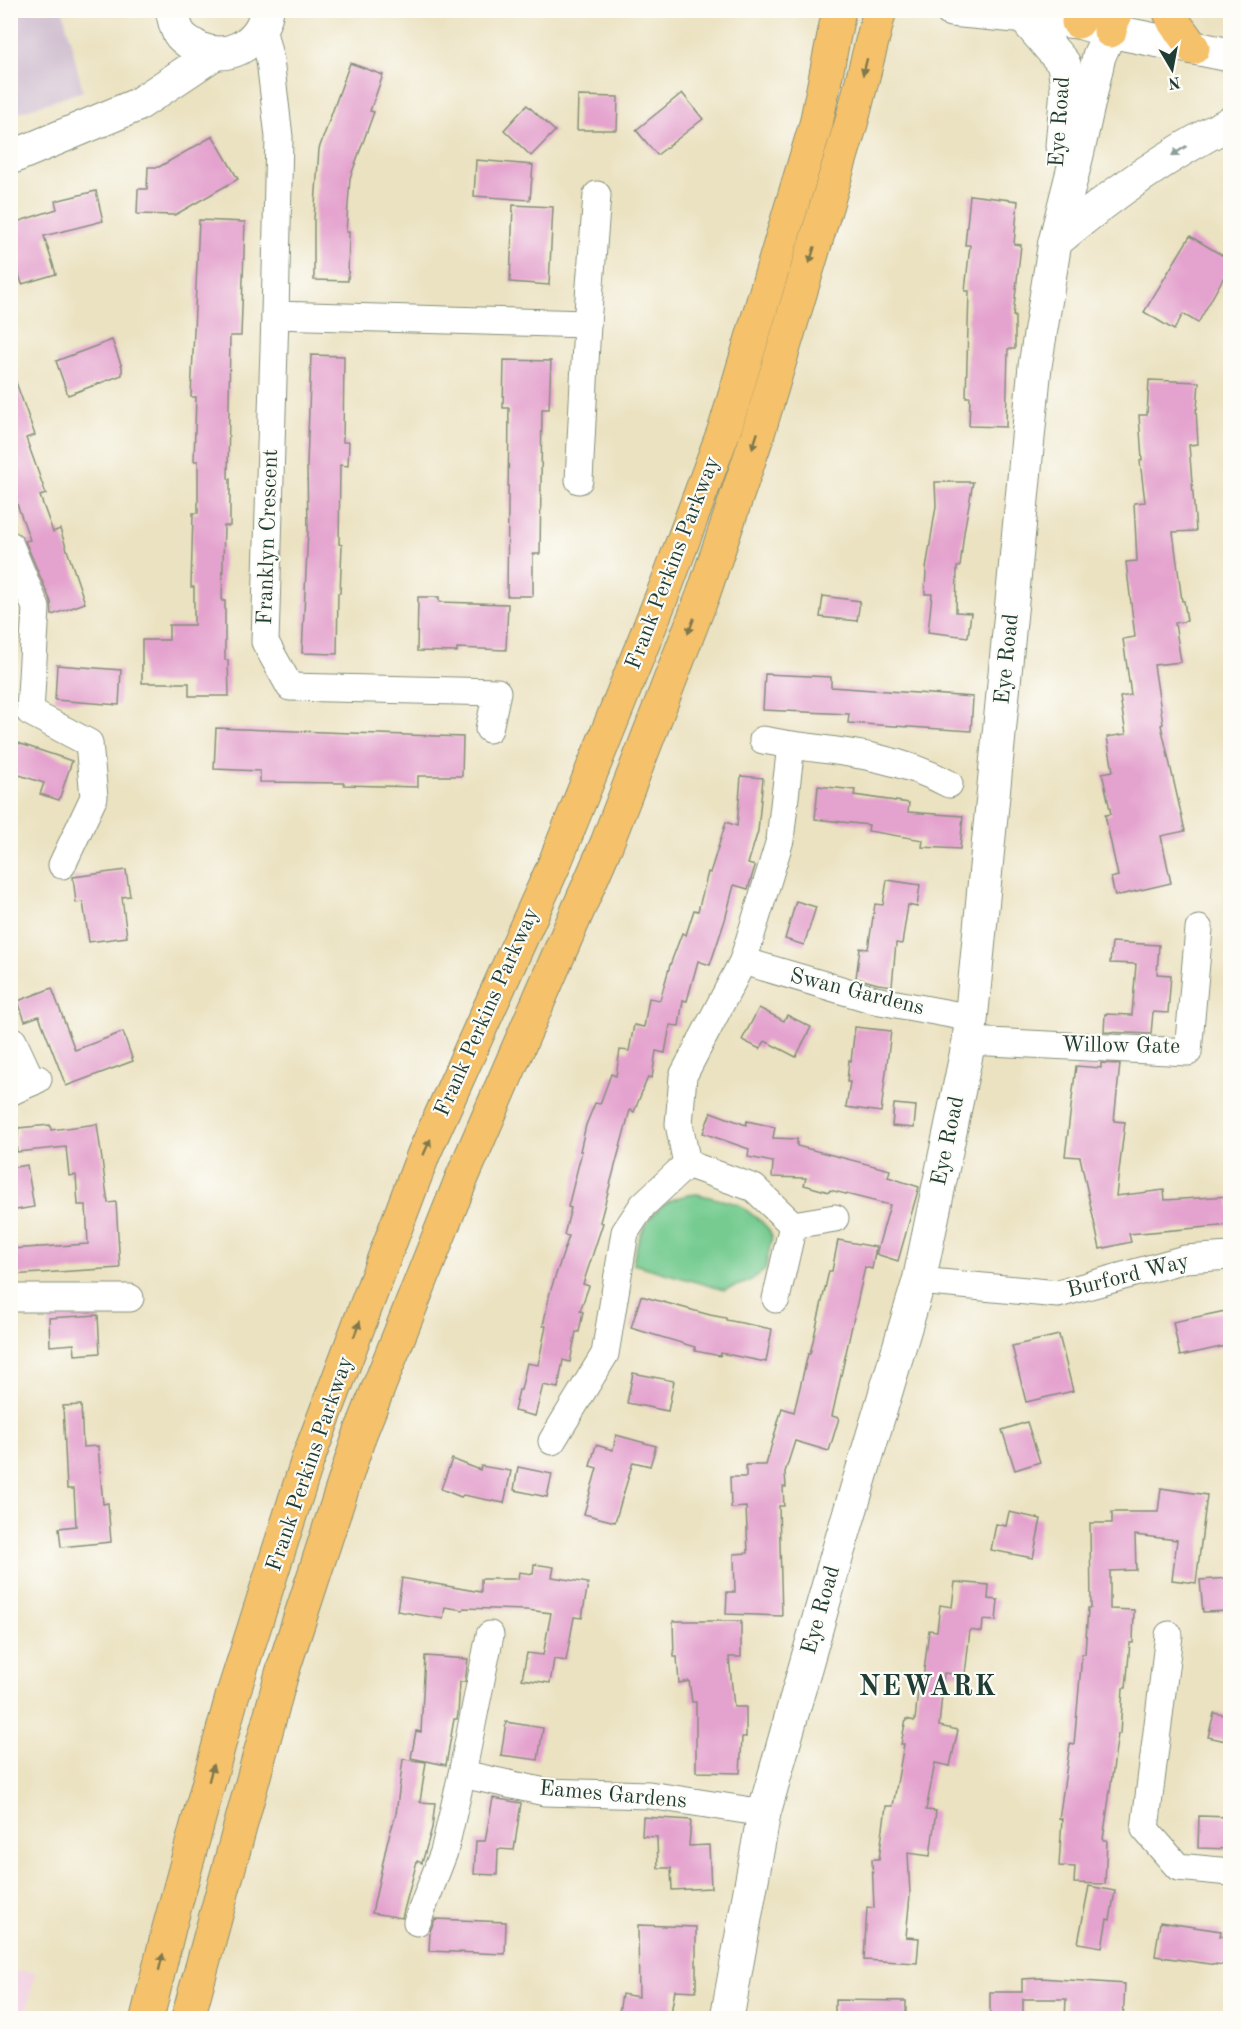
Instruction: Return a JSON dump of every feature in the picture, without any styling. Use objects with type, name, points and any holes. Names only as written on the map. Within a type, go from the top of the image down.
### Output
[{"type":"highway","name":"Frank Perkins Parkway","points":[[147,2019],[169,1928],[232,1698],[308,1459],[424,1153],[554,865],[668,580],[722,436],[816,124],[839,10]]},
{"type":"highway","name":"Frank Perkins Parkway","points":[[188,2019],[282,1673],[360,1434],[461,1180],[607,843],[703,595],[757,437],[851,124],[880,10]]},
{"type":"highway","points":[[1169,10],[1174,22],[1193,48]]},
{"type":"street","points":[[955,11],[1098,19],[1193,48],[1230,55]]},
{"type":"street","points":[[10,158],[137,105],[225,52],[252,41],[266,15]]},
{"type":"street","name":"Franklyn Crescent","points":[[266,15],[279,137],[276,315],[265,642],[290,687],[497,692],[489,729]]},
{"type":"street","name":"Eye Road","points":[[1023,16],[1064,64],[1067,89],[1062,144],[1050,216],[1055,242]]},
{"type":"street","name":"Eye Road","points":[[726,2019],[764,1812],[919,1281],[971,1030],[1035,366],[1055,242],[1099,56],[1098,19]]},
{"type":"street","points":[[176,22],[187,41],[200,50],[225,52],[253,66],[273,90]]},
{"type":"street","points":[[137,105],[166,62],[176,22]]},
{"type":"street","points":[[1055,242],[1142,175],[1200,138],[1230,123]]},
{"type":"street","points":[[579,480],[587,324],[597,195]]},
{"type":"street","points":[[276,315],[587,324]]},
{"type":"street","points":[[10,545],[36,608],[30,712],[89,743],[94,797],[62,865]]},
{"type":"street","points":[[763,740],[863,754],[908,765],[949,784]]},
{"type":"street","points":[[687,1164],[679,1124],[682,1076],[743,961],[780,840],[791,745]]},
{"type":"street","name":"Willow Gate","points":[[971,1030],[1188,1052],[1199,929]]},
{"type":"street","name":"Swan Gardens","points":[[743,961],[971,1030]]},
{"type":"street","points":[[13,1041],[27,1084]]},
{"type":"street","points":[[687,1164],[754,1188],[793,1225]]},
{"type":"street","points":[[552,1441],[605,1354],[625,1232],[643,1205],[687,1164]]},
{"type":"street","points":[[793,1225],[835,1218]]},
{"type":"street","points":[[776,1299],[793,1225]]},
{"type":"street","name":"Burford Way","points":[[919,1281],[1058,1293],[1185,1259],[1230,1256]]},
{"type":"street","points":[[10,1298],[130,1298]]},
{"type":"street","points":[[417,1922],[444,1852],[490,1635]]},
{"type":"street","points":[[1169,1635],[1145,1829],[1178,1867],[1230,1872]]},
{"type":"street","name":"Eames Gardens","points":[[462,1774],[545,1792],[649,1795],[764,1812]]},
{"type":"shaded area","points":[[10,11],[63,11],[83,91],[11,115]]},
{"type":"shaded area","points":[[11,1971],[35,1972],[25,2018],[11,2018]]},
{"type":"green space","points":[[697,1194],[738,1204],[762,1222],[772,1237],[765,1270],[748,1282],[724,1290],[633,1264],[639,1238],[652,1216],[671,1201]]},
{"type":"building","points":[[350,63],[383,75],[370,111],[374,112],[350,178],[346,232],[349,232],[348,281],[314,280],[314,219],[319,149]]},
{"type":"building","points":[[682,93],[703,119],[657,155],[636,130]]},
{"type":"building","points":[[578,96],[618,97],[617,130],[577,130]]},
{"type":"building","points":[[527,105],[555,131],[531,156],[504,130]]},
{"type":"building","points":[[213,136],[238,179],[175,215],[137,214],[138,189],[147,189],[148,167],[159,167]]},
{"type":"building","points":[[476,160],[533,165],[530,200],[474,196]]},
{"type":"building","points":[[96,191],[103,221],[44,236],[56,274],[22,284],[10,247],[10,224],[57,209],[55,201]]},
{"type":"building","points":[[970,195],[1018,201],[1014,244],[1021,245],[1013,316],[1015,316],[1015,349],[1008,349],[1006,427],[969,426],[970,397],[966,397],[969,291],[965,291],[970,245],[965,245]]},
{"type":"building","points":[[513,205],[553,207],[549,285],[510,282]]},
{"type":"building","points":[[199,220],[245,222],[241,336],[230,336],[228,479],[230,479],[230,526],[224,526],[222,601],[225,601],[225,660],[228,660],[229,696],[189,696],[189,683],[142,683],[142,640],[169,640],[169,625],[194,625],[194,587],[191,587],[193,513],[198,513],[198,461],[194,461],[196,397],[191,397]]},
{"type":"building","points":[[1190,236],[1230,260],[1230,266],[1198,323],[1183,314],[1174,330],[1144,312]]},
{"type":"building","points":[[112,340],[122,367],[122,375],[68,395],[56,361]]},
{"type":"building","points":[[311,355],[344,356],[343,442],[349,442],[348,466],[340,465],[339,544],[342,545],[337,654],[302,653],[308,530],[307,464]]},
{"type":"building","points":[[504,360],[551,361],[549,409],[542,409],[540,554],[533,554],[533,596],[507,596],[509,408],[503,408]]},
{"type":"building","points":[[10,374],[13,374],[35,435],[26,438],[46,494],[40,496],[53,532],[60,529],[85,603],[52,615],[51,602],[25,541],[30,540],[17,504],[10,507]]},
{"type":"building","points":[[1149,380],[1199,382],[1196,409],[1198,444],[1189,445],[1196,531],[1173,532],[1182,601],[1184,601],[1187,621],[1175,623],[1181,662],[1154,665],[1163,724],[1161,725],[1185,831],[1161,836],[1171,883],[1115,896],[1111,878],[1118,876],[1105,815],[1111,814],[1102,773],[1113,771],[1107,737],[1126,734],[1120,697],[1131,695],[1123,639],[1135,637],[1126,562],[1137,561],[1134,503],[1145,502],[1140,461],[1142,460],[1139,415],[1147,415]]},
{"type":"building","points":[[935,482],[973,482],[960,567],[957,567],[956,612],[971,613],[968,637],[928,632],[932,594],[925,594],[926,569],[936,506]]},
{"type":"building","points":[[823,596],[860,601],[857,621],[820,617]]},
{"type":"building","points":[[418,597],[439,597],[439,602],[508,604],[506,650],[457,648],[457,652],[417,651]]},
{"type":"building","points":[[57,665],[121,670],[119,705],[55,700]]},
{"type":"building","points":[[765,674],[831,677],[831,687],[973,697],[971,731],[848,723],[849,714],[763,710]]},
{"type":"building","points":[[216,728],[463,737],[462,776],[418,776],[418,787],[260,782],[260,771],[214,769]]},
{"type":"building","points":[[18,743],[72,761],[59,800],[40,794],[44,783],[10,772],[10,765]]},
{"type":"building","points":[[741,776],[763,778],[758,831],[748,864],[755,866],[748,889],[734,885],[710,965],[698,961],[687,1001],[683,1000],[679,1026],[670,1025],[665,1053],[656,1051],[652,1078],[648,1077],[634,1112],[630,1110],[600,1222],[603,1223],[583,1284],[589,1286],[580,1311],[583,1312],[570,1362],[563,1360],[558,1388],[543,1385],[535,1416],[514,1411],[527,1363],[538,1365],[550,1292],[569,1236],[564,1235],[571,1208],[568,1207],[586,1125],[595,1103],[600,1104],[611,1074],[616,1076],[620,1050],[629,1051],[634,1025],[644,1027],[649,998],[660,1000],[682,933],[686,935],[694,910],[698,911],[708,872],[710,873],[726,822],[737,826]]},
{"type":"building","points":[[818,786],[855,790],[854,795],[909,803],[908,812],[963,816],[960,849],[922,847],[923,840],[868,831],[869,825],[815,819]]},
{"type":"building","points":[[126,870],[130,896],[122,897],[127,937],[89,942],[83,902],[76,903],[73,877]]},
{"type":"building","points":[[887,880],[920,885],[917,907],[908,905],[902,944],[896,943],[892,986],[856,978],[860,948],[868,949],[875,904],[883,905]]},
{"type":"building","points":[[796,901],[816,907],[804,945],[785,939]]},
{"type":"building","points":[[1112,942],[1159,945],[1157,974],[1171,975],[1168,1013],[1153,1012],[1151,1034],[1104,1032],[1105,1014],[1132,1015],[1136,964],[1110,963]]},
{"type":"building","points":[[52,988],[75,1050],[123,1032],[133,1061],[66,1086],[39,1016],[25,1021],[18,1001]]},
{"type":"building","points":[[759,1008],[784,1021],[787,1015],[811,1027],[796,1057],[765,1041],[760,1049],[742,1040]]},
{"type":"building","points":[[855,1027],[891,1031],[881,1112],[846,1107],[850,1082],[847,1082],[849,1060],[851,1061]]},
{"type":"building","points":[[1101,1063],[1120,1064],[1114,1121],[1125,1122],[1116,1196],[1164,1190],[1165,1200],[1230,1196],[1230,1225],[1129,1234],[1131,1242],[1100,1249],[1080,1157],[1065,1156],[1076,1066],[1101,1068]]},
{"type":"building","points":[[894,1104],[916,1106],[914,1128],[892,1126]]},
{"type":"building","points":[[711,1112],[746,1125],[747,1121],[775,1127],[773,1138],[797,1139],[797,1146],[890,1170],[888,1177],[919,1187],[898,1261],[876,1254],[890,1205],[804,1185],[806,1178],[772,1177],[773,1162],[748,1157],[749,1149],[703,1133]]},
{"type":"building","points":[[97,1124],[108,1203],[116,1202],[120,1268],[10,1275],[10,1249],[88,1244],[86,1205],[78,1205],[76,1175],[69,1176],[66,1147],[17,1152],[15,1136],[18,1135],[18,1128],[50,1125],[51,1130]]},
{"type":"building","points":[[27,1165],[34,1207],[10,1211],[10,1168]]},
{"type":"building","points":[[838,1240],[876,1247],[872,1269],[865,1267],[832,1416],[839,1418],[829,1451],[795,1441],[785,1472],[784,1506],[779,1506],[782,1616],[726,1614],[727,1592],[735,1592],[734,1554],[748,1553],[746,1507],[731,1508],[730,1477],[746,1477],[746,1465],[766,1465],[782,1408],[794,1412],[829,1271],[832,1271]]},
{"type":"building","points":[[641,1296],[726,1318],[726,1320],[772,1329],[766,1362],[721,1353],[720,1356],[695,1351],[695,1347],[631,1328]]},
{"type":"building","points":[[1230,1310],[1230,1345],[1180,1356],[1173,1322]]},
{"type":"building","points":[[98,1315],[100,1353],[75,1355],[74,1344],[50,1346],[49,1318]]},
{"type":"building","points":[[1059,1335],[1073,1391],[1026,1402],[1012,1346]]},
{"type":"building","points":[[633,1373],[674,1381],[668,1411],[627,1403]]},
{"type":"building","points":[[81,1405],[83,1447],[98,1446],[103,1504],[108,1503],[111,1542],[61,1547],[59,1528],[76,1526],[74,1489],[67,1489],[63,1406]]},
{"type":"building","points":[[1027,1422],[1040,1462],[1015,1470],[1002,1430]]},
{"type":"building","points":[[616,1435],[656,1446],[650,1466],[633,1462],[615,1522],[584,1514],[597,1468],[590,1466],[596,1445],[613,1450]]},
{"type":"building","points":[[452,1459],[480,1470],[481,1466],[511,1471],[504,1503],[463,1495],[461,1497],[441,1489]]},
{"type":"building","points":[[518,1467],[552,1474],[547,1497],[514,1490]]},
{"type":"building","points":[[1161,1488],[1207,1495],[1196,1583],[1172,1580],[1177,1540],[1135,1535],[1136,1570],[1110,1571],[1110,1609],[1134,1610],[1133,1643],[1130,1643],[1126,1688],[1123,1688],[1120,1734],[1118,1734],[1103,1840],[1107,1840],[1105,1884],[1074,1883],[1075,1867],[1059,1866],[1062,1819],[1059,1819],[1070,1744],[1074,1745],[1082,1654],[1085,1654],[1088,1608],[1091,1608],[1090,1523],[1112,1523],[1112,1512],[1158,1512]]},
{"type":"building","points":[[1009,1512],[1041,1519],[1033,1558],[991,1550],[996,1524],[1006,1526]]},
{"type":"building","points":[[534,1564],[554,1567],[552,1577],[588,1583],[582,1618],[574,1617],[566,1661],[554,1659],[550,1683],[522,1679],[527,1653],[543,1655],[551,1613],[527,1610],[464,1608],[463,1610],[445,1607],[443,1619],[397,1611],[402,1578],[481,1592],[481,1579],[518,1579],[519,1572],[533,1574]]},
{"type":"building","points":[[1230,1578],[1230,1611],[1203,1612],[1200,1580]]},
{"type":"building","points":[[955,1582],[989,1585],[988,1599],[998,1600],[996,1621],[983,1620],[982,1632],[970,1630],[965,1675],[944,1673],[939,1726],[958,1730],[950,1766],[935,1763],[926,1810],[936,1811],[930,1856],[908,1853],[910,1895],[906,1937],[919,1938],[917,1963],[864,1960],[867,1907],[874,1908],[872,1859],[879,1859],[886,1806],[893,1806],[906,1719],[915,1721],[919,1679],[923,1679],[929,1630],[937,1631],[940,1605],[952,1607]]},
{"type":"building","points":[[673,1621],[741,1621],[741,1657],[729,1657],[734,1707],[746,1707],[746,1737],[742,1737],[740,1773],[696,1772],[696,1702],[692,1702],[689,1681],[679,1683],[677,1657],[674,1657]]},
{"type":"building","points":[[425,1656],[468,1659],[465,1682],[460,1682],[458,1714],[457,1719],[454,1719],[446,1765],[411,1758],[416,1731],[421,1732]]},
{"type":"building","points":[[1214,1713],[1230,1716],[1230,1742],[1208,1737]]},
{"type":"building","points":[[506,1722],[543,1728],[538,1760],[501,1755]]},
{"type":"building","points":[[403,1759],[426,1762],[420,1802],[435,1803],[432,1828],[422,1863],[417,1861],[402,1918],[372,1913],[387,1843],[396,1814]]},
{"type":"building","points":[[493,1798],[521,1803],[514,1850],[498,1849],[497,1875],[474,1874],[476,1841],[485,1841]]},
{"type":"building","points":[[1199,1816],[1230,1817],[1230,1849],[1198,1848]]},
{"type":"building","points":[[643,1817],[691,1820],[689,1846],[709,1845],[711,1888],[672,1890],[671,1868],[658,1868],[657,1837],[642,1836]]},
{"type":"building","points":[[1089,1886],[1115,1891],[1102,1947],[1078,1943]]},
{"type":"building","points":[[435,1919],[506,1922],[505,1954],[429,1951],[430,1931]]},
{"type":"building","points":[[1160,1922],[1221,1931],[1220,1936],[1230,1937],[1230,1966],[1155,1956]]},
{"type":"building","points":[[638,1925],[696,1927],[696,1991],[675,1990],[670,2019],[618,2019],[622,1994],[639,1997]]},
{"type":"building","points":[[1041,1978],[1125,1984],[1123,2019],[1065,2019],[1066,1999],[1023,1999],[1023,2019],[990,2019],[990,1992],[1022,1992],[1022,1979]]},
{"type":"building","points":[[835,2000],[906,2001],[906,2019],[835,2019]]},
{"type":"district","name":"NEWARK","points":[[928,1688]]}]
